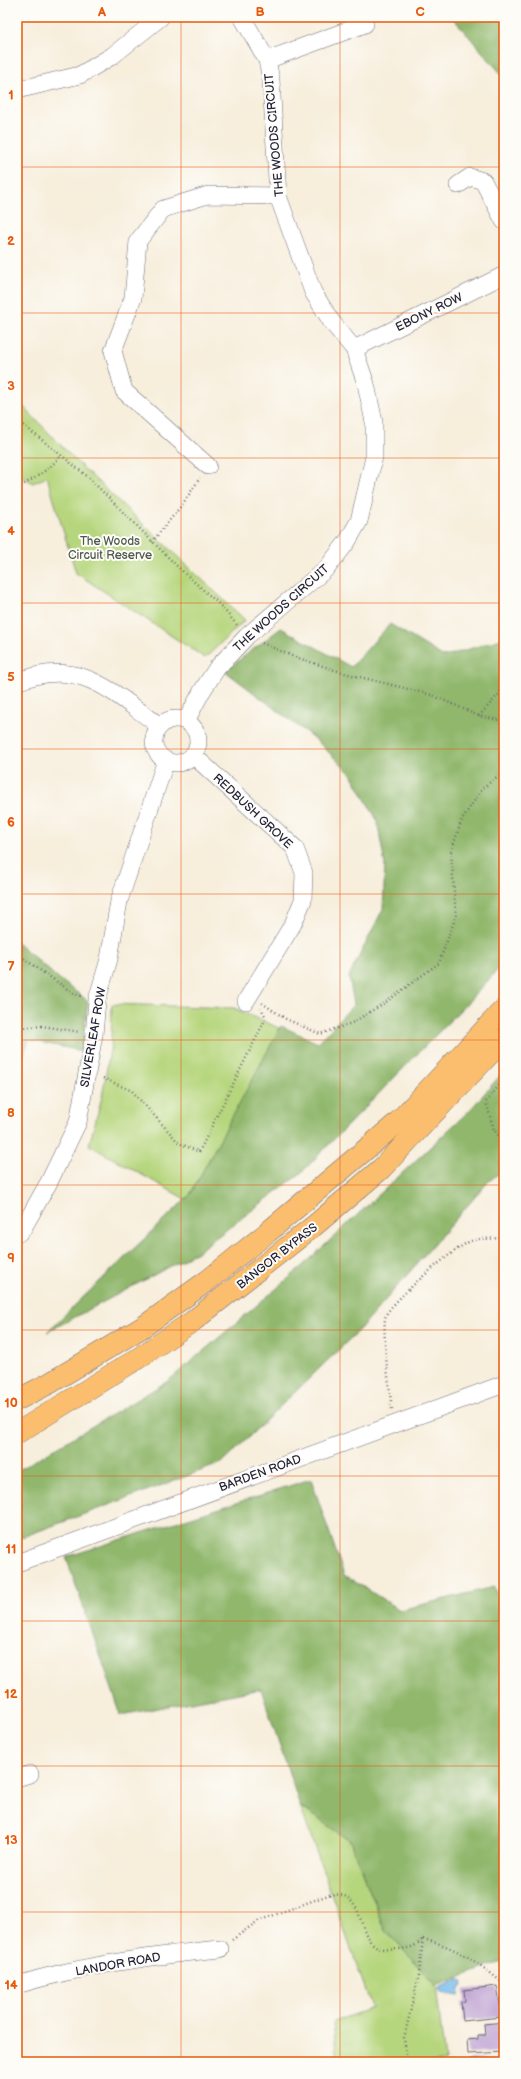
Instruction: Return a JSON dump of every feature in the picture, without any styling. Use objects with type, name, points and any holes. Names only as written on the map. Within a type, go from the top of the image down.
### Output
[{"type":"main road","name":"BANGOR BYPASS","points":[[17,1400],[50,1383],[143,1327],[207,1281],[268,1232],[397,1123],[504,1009]]},
{"type":"main road","name":"BANGOR BYPASS","points":[[17,1433],[137,1359],[193,1321],[310,1230],[381,1169],[504,1039]]},
{"type":"street","points":[[17,90],[80,75],[112,56],[161,17]]},
{"type":"street","name":"THE WOODS CIRCUIT","points":[[186,721],[202,691],[217,668],[247,636],[327,568],[347,542],[359,520],[374,458],[374,422],[366,384],[354,349],[331,321],[313,292],[278,196],[271,80],[267,60],[242,17]]},
{"type":"street","points":[[267,60],[364,24]]},
{"type":"street","points":[[458,185],[470,177],[483,181],[504,221]]},
{"type":"street","points":[[208,466],[124,391],[113,350],[133,298],[138,241],[164,209],[208,195],[278,196]]},
{"type":"street","name":"EBONY ROW","points":[[354,349],[504,275]]},
{"type":"street","points":[[17,682],[39,674],[61,671],[80,675],[99,684],[160,726]]},
{"type":"street","points":[[172,719],[186,721],[195,728],[199,739],[193,755],[181,763],[166,760],[158,753],[154,742],[160,726],[172,719]]},
{"type":"street","name":"REDBUSH GROVE","points":[[193,755],[295,848],[304,873],[303,900],[293,924],[248,998]]},
{"type":"street","name":"SILVERLEAF ROW","points":[[17,1234],[22,1230],[49,1182],[78,1122],[94,1035],[97,1000],[109,959],[119,901],[166,760]]},
{"type":"street","name":"BARDEN ROAD","points":[[17,1563],[504,1384]]},
{"type":"street","name":"LANDOR ROAD","points":[[17,1985],[39,1978],[108,1965],[180,1953],[220,1949]]},
{"type":"path","points":[[17,420],[87,476],[152,542],[220,604],[247,636],[292,656],[344,673],[432,695],[479,716],[504,722]]},
{"type":"path","points":[[17,488],[40,475],[61,456]]},
{"type":"path","points":[[152,542],[182,506],[208,466]]},
{"type":"path","points":[[479,716],[500,693],[504,673]]},
{"type":"path","points":[[248,998],[286,1019],[320,1034],[352,1023],[386,1002],[439,963],[456,916],[451,852],[462,819],[483,788],[504,771]]},
{"type":"path","points":[[17,954],[73,993],[97,1000]]},
{"type":"path","points":[[88,1072],[132,1091],[179,1143],[199,1152],[264,1022],[264,1012],[248,998]]},
{"type":"path","points":[[17,1028],[42,1026],[66,1028],[94,1035]]},
{"type":"path","points":[[504,1079],[486,1102],[494,1130],[504,1142]]},
{"type":"path","points":[[392,1410],[385,1330],[386,1316],[404,1292],[460,1247],[471,1241],[504,1237]]},
{"type":"path","points":[[220,1949],[258,1920],[331,1894],[341,1895],[349,1899],[360,1917],[365,1935],[378,1947],[387,1950],[414,1948],[423,1940]]},
{"type":"path","points":[[423,1940],[444,1944],[471,1957],[504,1984]]},
{"type":"path","points":[[407,2062],[404,2038],[419,1975],[423,1940]]},
{"type":"green space","points":[[452,17],[504,17],[504,77]]},
{"type":"green space","name":"The Woods Circuit Reserve","points":[[17,400],[79,464],[245,620],[205,658],[76,573],[47,477],[33,483],[23,477],[17,462]]},
{"type":"green space","points":[[390,624],[444,657],[504,638],[504,963],[471,999],[301,1173],[197,1252],[47,1332],[190,1195],[281,1026],[318,1043],[354,1004],[349,976],[383,909],[385,865],[377,820],[351,774],[315,739],[225,671],[281,628],[351,667]]},
{"type":"green space","points":[[17,942],[54,975],[88,1001],[82,1051],[29,1040],[17,1072]]},
{"type":"green space","points":[[112,1004],[234,1008],[281,1029],[187,1200],[89,1145],[102,1097],[111,1044]]},
{"type":"green space","points":[[504,1071],[504,1169],[488,1182],[360,1329],[222,1463],[17,1539],[17,1471],[168,1381],[296,1272],[469,1111]]},
{"type":"green space","points":[[311,1479],[344,1575],[400,1610],[494,1587],[504,1614],[504,1961],[436,1986],[386,1931],[350,1841],[300,1806],[261,1689],[121,1715],[66,1557]]},
{"type":"green space","points":[[300,1806],[350,1841],[386,1931],[436,1986],[445,2062],[337,2062],[333,2022],[372,2008]]},
{"type":"water","points":[[459,1979],[462,1980],[463,1984],[460,1989],[459,1996],[440,1993],[439,1988]]},
{"type":"building","points":[[497,1986],[502,2017],[463,2021],[461,2002],[465,2001],[464,1990]]},
{"type":"building","points":[[504,2022],[504,2052],[468,2054],[467,2040],[478,2039],[478,2035],[485,2035],[484,2024]]},
{"type":"building","points":[[470,2059],[500,2060],[500,2062],[470,2062]]}]
